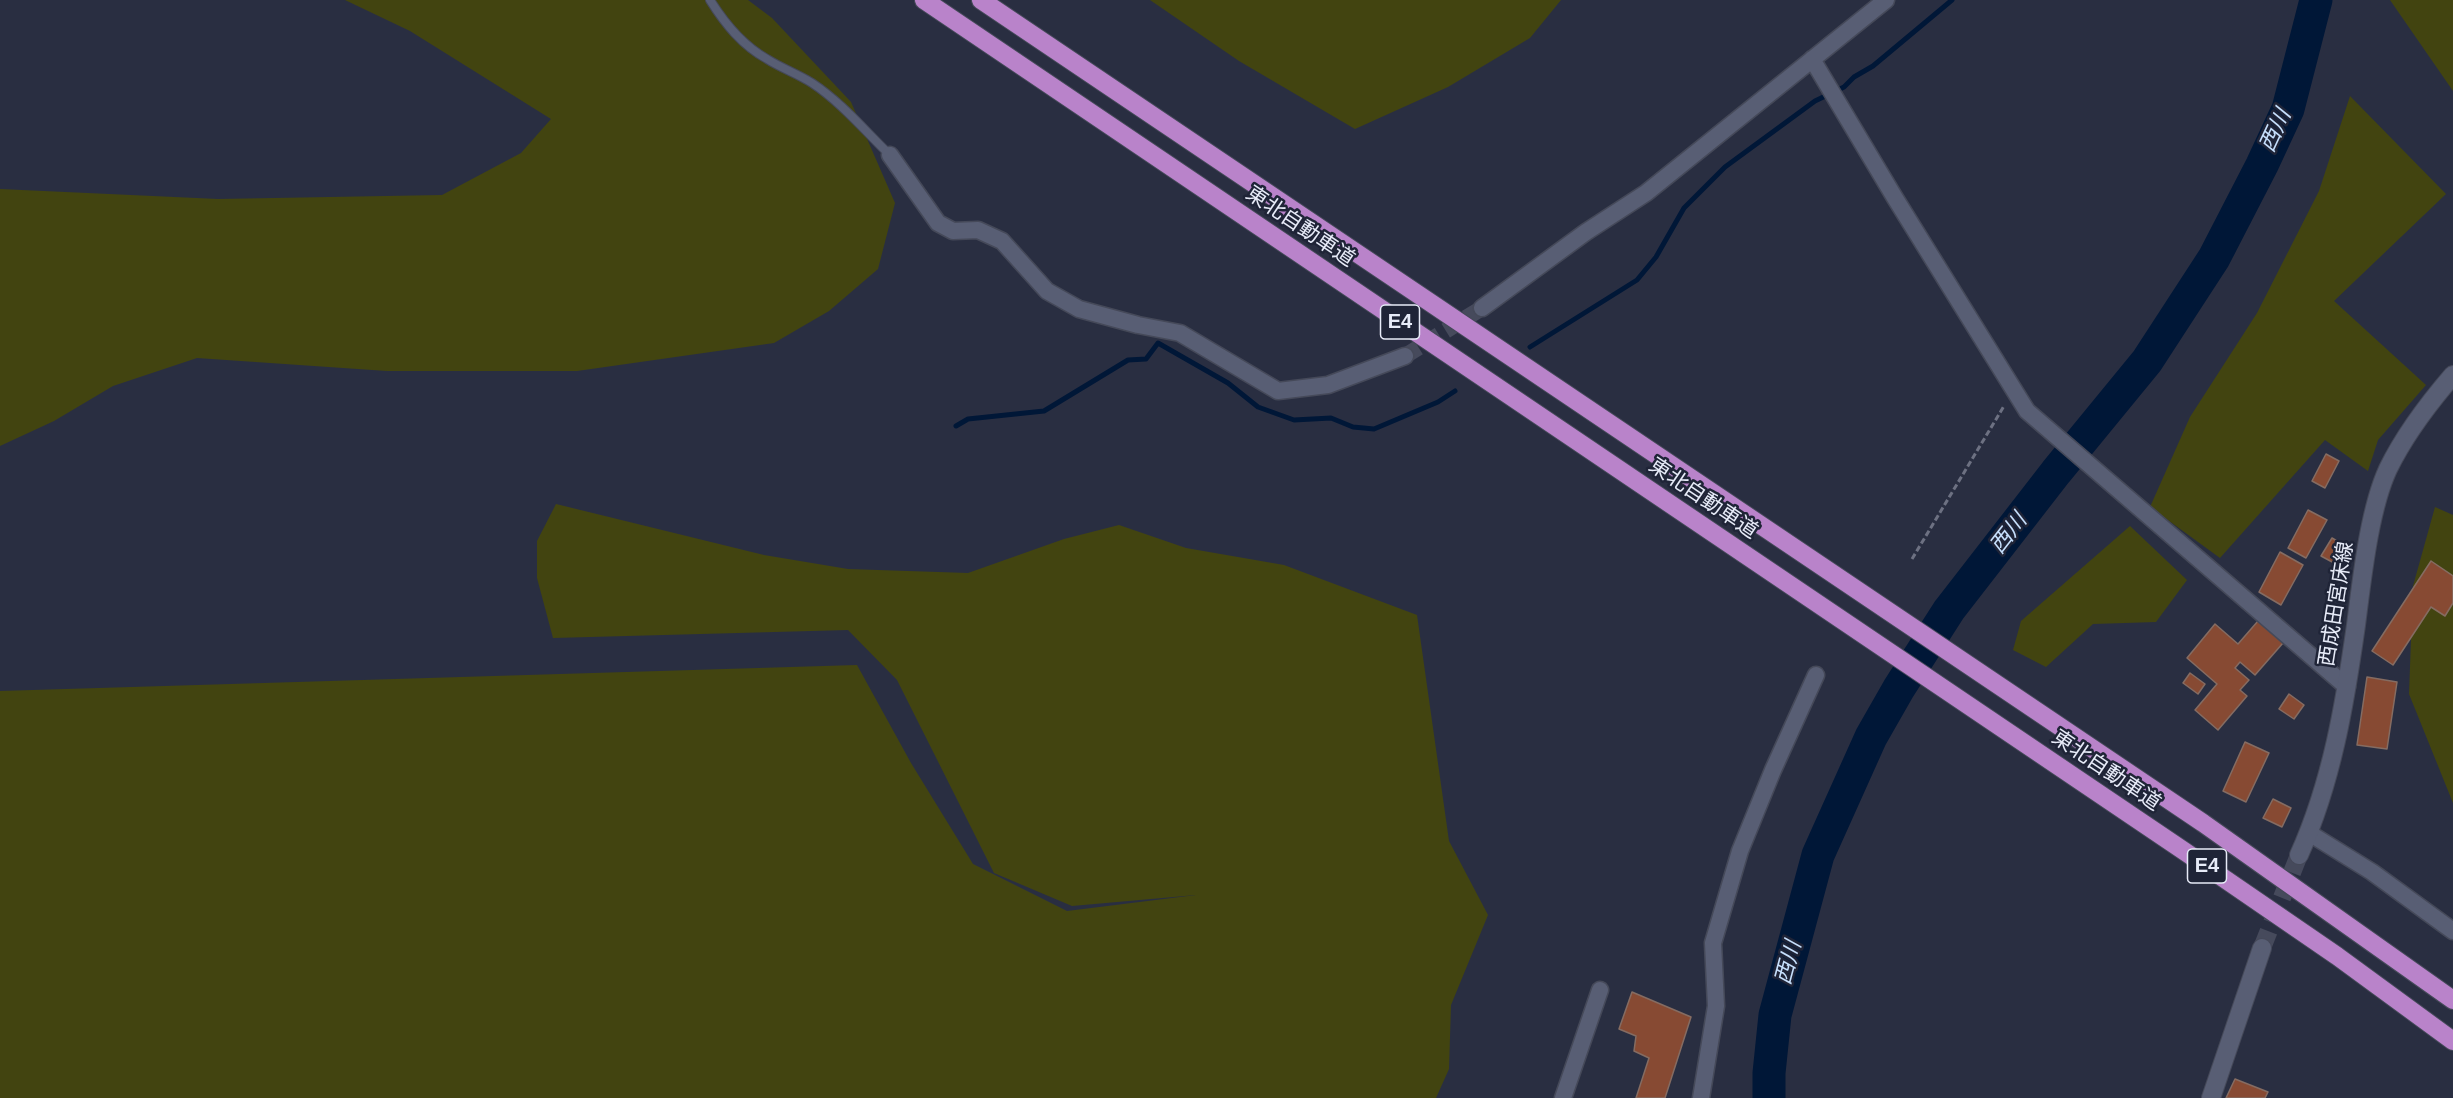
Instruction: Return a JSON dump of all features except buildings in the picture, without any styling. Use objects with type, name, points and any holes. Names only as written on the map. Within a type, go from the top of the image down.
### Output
[{"type":"highway","name":"東北自動車道","points":[[924,0],[1878,643],[2337,956],[2453,1041]]},
{"type":"highway","name":"東北自動車道","points":[[981,0],[2202,823],[2453,1000]]},
{"type":"main road","name":"西成田宮床線","points":[[2300,855],[2309,833],[2340,729],[2362,579],[2382,486],[2388,470],[2413,425],[2453,375]]},
{"type":"main road","points":[[2211,1098],[2262,948]]},
{"type":"street","points":[[1482,308],[1586,232],[1646,193],[1886,0]]},
{"type":"street","points":[[1812,59],[2027,411],[2347,687]]},
{"type":"street","points":[[890,155],[938,224],[953,231],[978,230],[1002,241],[1047,291],[1079,309],[1138,325],[1180,333],[1278,391],[1328,385],[1405,356]]},
{"type":"street","points":[[1701,1098],[1716,1006],[1713,943],[1740,851],[1773,770],[1816,675]]},
{"type":"street","points":[[2309,833],[2372,872],[2453,931]]},
{"type":"street","points":[[1563,1098],[1600,990]]},
{"type":"lane","points":[[710,0],[740,39],[765,58],[812,83],[836,102],[890,155]]},
{"type":"path","points":[[1912,559],[2014,390]]},
{"type":"shaded area","points":[[345,0],[748,0],[772,18],[851,102],[895,203],[878,269],[829,311],[774,343],[577,371],[387,371],[197,358],[113,386],[54,421],[0,446],[0,189],[218,199],[442,195],[521,153],[551,119],[410,31]]},
{"type":"shaded area","points":[[1150,0],[1561,0],[1530,38],[1448,87],[1355,129],[1239,61]]},
{"type":"shaded area","points":[[2390,0],[2453,0],[2453,91]]},
{"type":"shaded area","points":[[2350,96],[2446,194],[2334,301],[2426,385],[2378,440],[2368,471],[2325,440],[2220,558],[2150,507],[2190,417],[2257,313],[2319,191]]},
{"type":"shaded area","points":[[556,504],[764,555],[848,569],[968,573],[1064,539],[1119,525],[1186,548],[1284,565],[1417,615],[1449,841],[1488,915],[1451,1005],[1449,1069],[1436,1098],[0,1098],[0,691],[857,665],[911,763],[973,864],[1067,911],[1196,895],[1072,906],[994,873],[897,680],[848,630],[553,638],[537,578],[537,541]]},
{"type":"shaded area","points":[[2435,507],[2453,515],[2453,803],[2409,694],[2413,586]]},
{"type":"shaded area","points":[[2130,526],[2187,580],[2156,622],[2093,624],[2046,667],[2013,650],[2021,621]]},
{"type":"waterway","points":[[1530,347],[1637,280],[1656,257],[1684,208],[1725,167],[1815,101],[1844,87],[1854,77],[1873,66],[1952,0]]},
{"type":"waterway","name":"西川","points":[[1769,1098],[1769,1073],[1775,1015],[1818,855],[1871,737],[1949,610],[2056,472],[2147,361],[2214,258],[2288,109],[2316,0]]},
{"type":"waterway","points":[[956,426],[968,419],[1044,411],[1128,360],[1146,359],[1158,343],[1228,383],[1258,407],[1294,420],[1331,418],[1353,427],[1374,429],[1438,402],[1455,391]]},
{"type":"tunnel","points":[[1405,356],[1482,308]]},
{"type":"tunnel","points":[[2262,948],[2299,855]]}]
